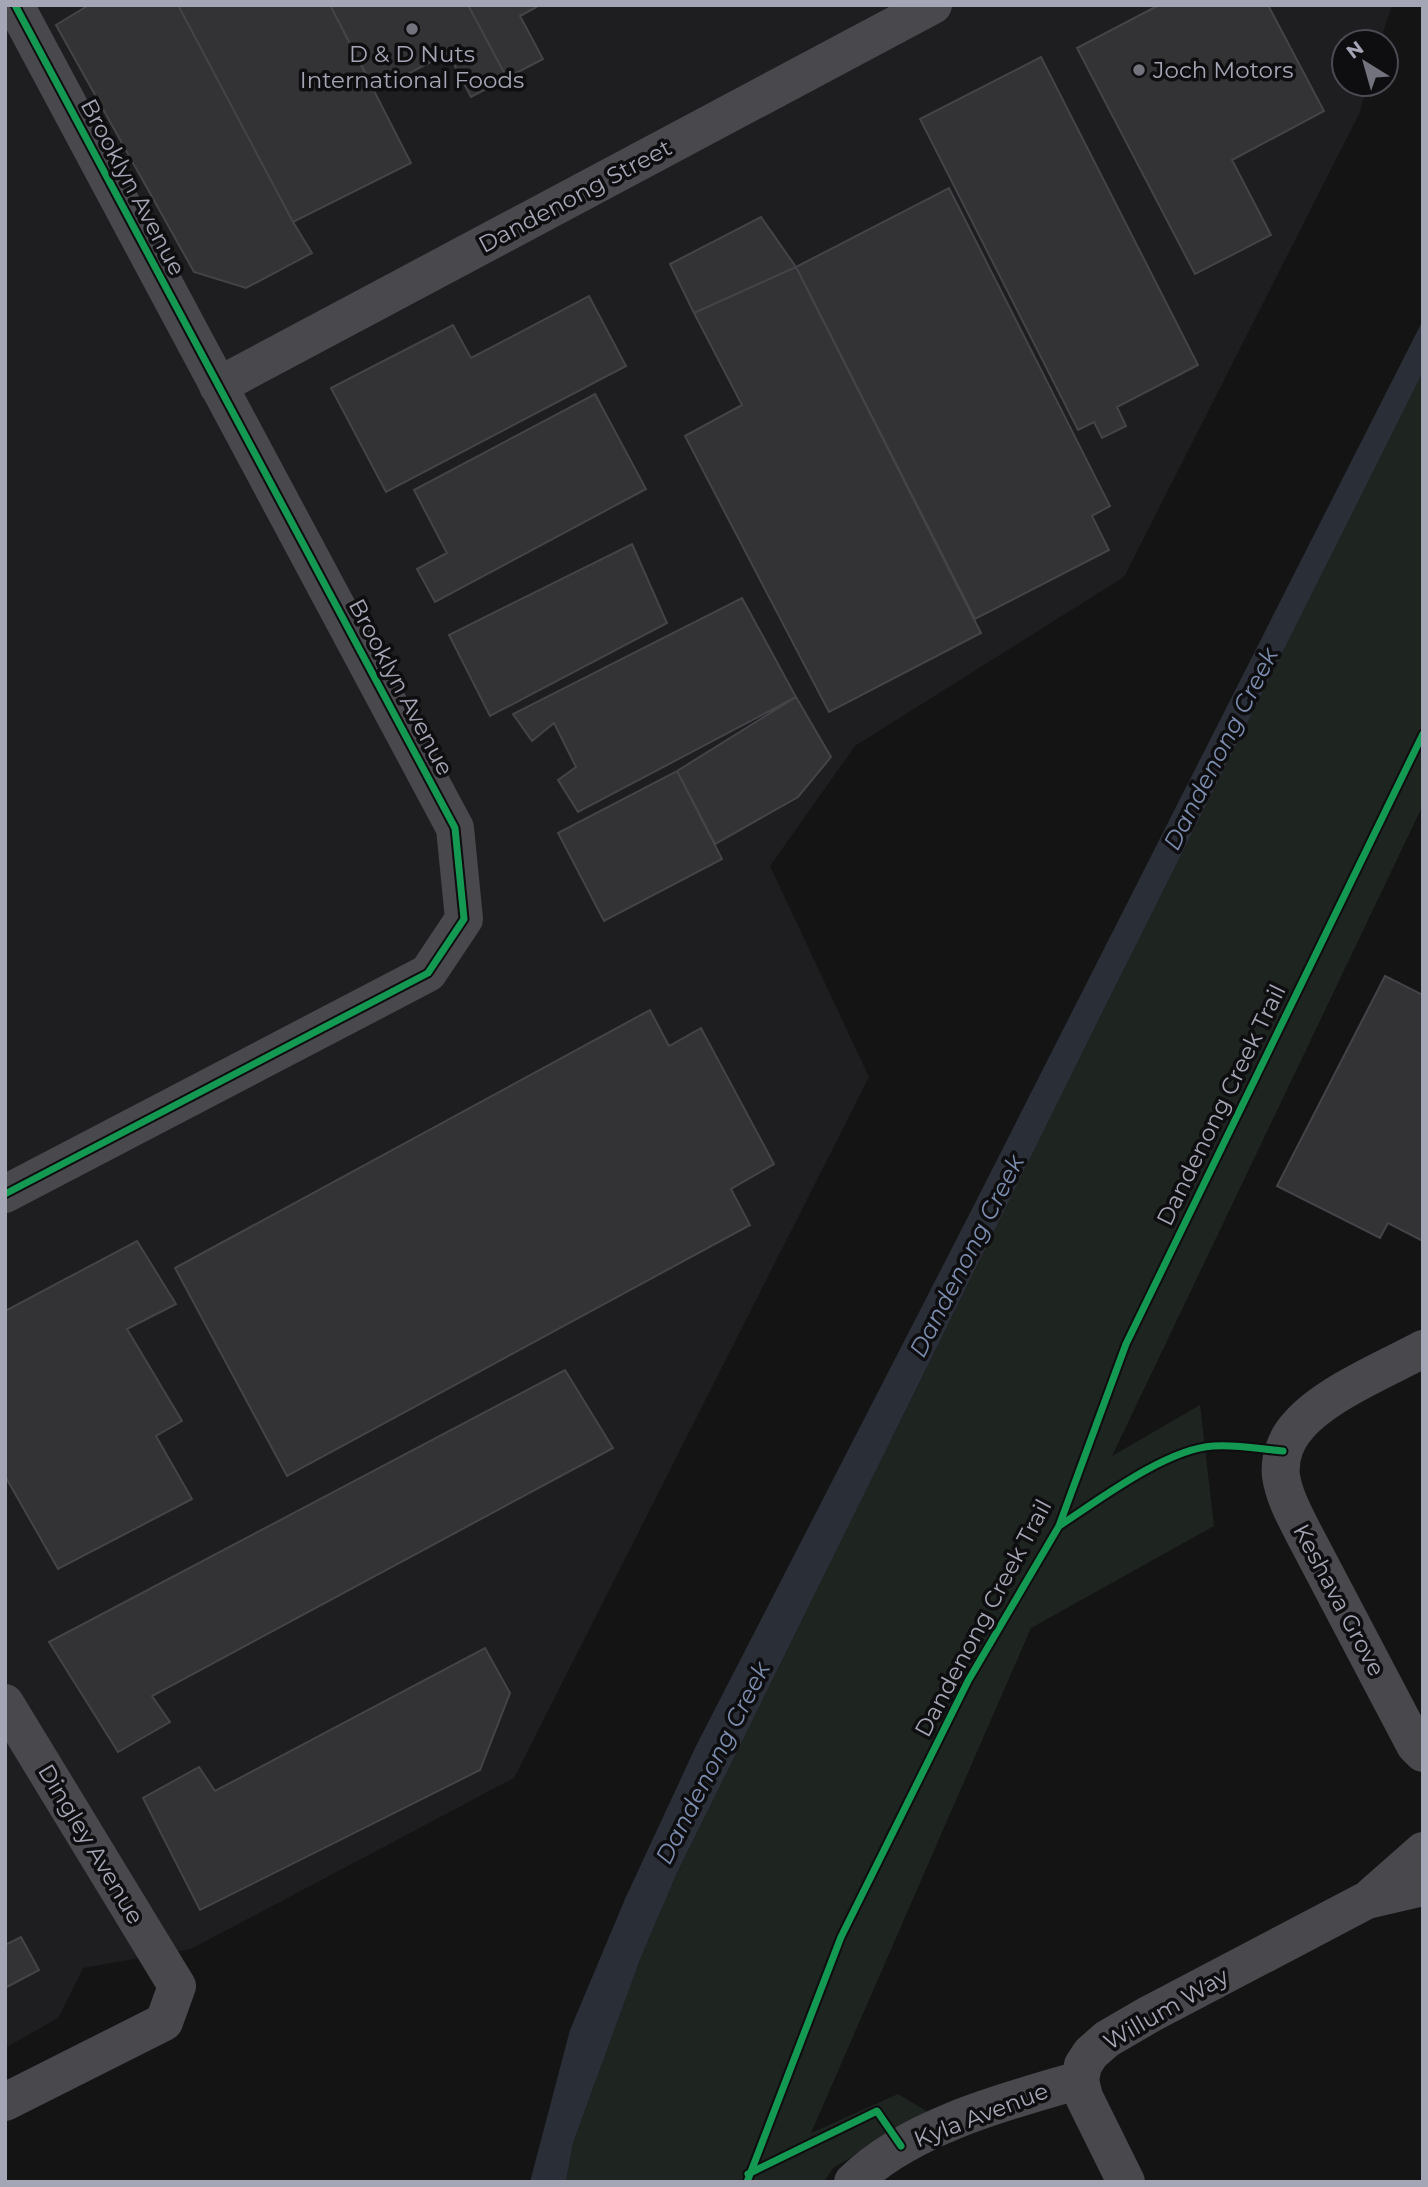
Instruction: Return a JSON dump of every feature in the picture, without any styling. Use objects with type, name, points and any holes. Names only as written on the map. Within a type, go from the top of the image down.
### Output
[{"type":"street","name":"Brooklyn Avenue","points":[[5,1194],[428,973],[464,919],[455,828],[15,5]]},
{"type":"street","name":"Dandenong Street","points":[[218,386],[933,5]]},
{"type":"street","name":"Keshava Grove","points":[[1420,1759],[1290,1504],[1282,1477],[1283,1451],[1298,1425],[1344,1391],[1423,1349]]},
{"type":"street","name":"Dingley Avenue","points":[[5,1703],[177,1986],[164,2022],[5,2102]]},
{"type":"street","name":"Willum Way","points":[[1080,2080],[1083,2064],[1091,2053],[1108,2039],[1150,2014],[1367,1900],[1423,1851]]},
{"type":"street","name":"Willum Way","points":[[1367,1900],[1423,1887]]},
{"type":"street","name":"Kyla Avenue","points":[[853,2182],[901,2146],[931,2132],[1008,2101],[1080,2080]]},
{"type":"street","points":[[1080,2080],[1090,2114],[1126,2182]]},
{"type":"shaded area","points":[[5,5],[1392,5],[1385,28],[1330,28],[1330,98],[1364,98],[1359,114],[1124,577],[855,746],[770,866],[869,1077],[514,1778],[191,1949],[83,1968],[58,2018],[5,2048]]},
{"type":"shaded area","points":[[1423,372],[1423,805],[1112,1456],[1200,1405],[1214,1526],[1031,1628],[811,2133],[898,2094],[928,2112],[833,2168],[824,2182],[566,2182],[573,2143],[641,1957],[677,1873],[1100,1017]]},
{"type":"water","name":"Dandenong Creek","points":[[1423,320],[1423,372],[1100,1017],[677,1873],[641,1957],[573,2143],[566,2182],[530,2182],[570,2030],[625,1899],[696,1746]]},
{"type":"building","points":[[89,5],[178,5],[312,253],[246,288],[194,272],[56,25]]},
{"type":"building","points":[[178,5],[330,5],[411,163],[293,222]]},
{"type":"building","name":"D & D Nuts International Foods","points":[[330,5],[468,5],[507,78],[471,97],[448,53],[375,91]]},
{"type":"building","points":[[468,5],[540,5],[520,16],[543,59],[507,78]]},
{"type":"building","points":[[1159,5],[1268,5],[1324,111],[1232,160],[1271,235],[1195,274],[1077,48]]},
{"type":"building","points":[[1041,57],[1198,365],[1117,407],[1126,426],[1102,438],[1094,422],[1078,430],[920,119]]},
{"type":"building","points":[[949,188],[1110,506],[1092,516],[1109,550],[975,619],[796,267]]},
{"type":"building","points":[[761,217],[796,267],[694,313],[670,264]]},
{"type":"building","points":[[796,267],[981,633],[829,712],[685,436],[742,405],[694,313]]},
{"type":"building","points":[[589,296],[626,366],[386,492],[331,388],[453,325],[471,358]]},
{"type":"building","points":[[595,394],[646,489],[435,602],[417,569],[447,553],[414,490]]},
{"type":"building","points":[[632,544],[667,623],[490,716],[449,635]]},
{"type":"building","points":[[742,598],[796,697],[578,812],[558,780],[576,767],[554,723],[532,741],[513,714]]},
{"type":"building","points":[[796,697],[831,757],[798,797],[715,844],[677,771]]},
{"type":"building","points":[[677,771],[722,859],[604,921],[558,833]]},
{"type":"building","points":[[1385,976],[1423,995],[1423,1241],[1388,1223],[1380,1238],[1277,1186]]},
{"type":"building","points":[[650,1010],[669,1046],[701,1028],[774,1164],[731,1189],[750,1225],[287,1476],[175,1268]]},
{"type":"building","points":[[137,1241],[176,1304],[127,1329],[182,1421],[156,1436],[192,1499],[58,1569],[5,1476],[5,1311]]},
{"type":"building","points":[[565,1370],[613,1448],[152,1696],[170,1722],[118,1752],[49,1642]]},
{"type":"building","points":[[485,1648],[510,1693],[480,1770],[200,1910],[143,1798],[199,1767],[215,1791]]},
{"type":"building","points":[[21,1937],[39,1970],[5,1988],[5,1945]]},
{"type":"cycle path","points":[[5,1194],[428,973],[464,919],[455,828],[15,5]]},
{"type":"cycle path","name":"Dandenong Creek Trail","points":[[747,2182],[841,1937],[968,1681],[1059,1526],[1126,1344],[1423,734]]},
{"type":"cycle path","name":"Dandenong Creek Trail","points":[[1059,1526],[1133,1477],[1195,1449],[1230,1446],[1283,1451]]},
{"type":"cycle path","points":[[748,2174],[877,2111],[901,2146]]},
{"type":"place","name":"D & D Nuts International Foods","points":[[412,29]]},
{"type":"place","name":"Joch Motors","points":[[1139,70]]}]
